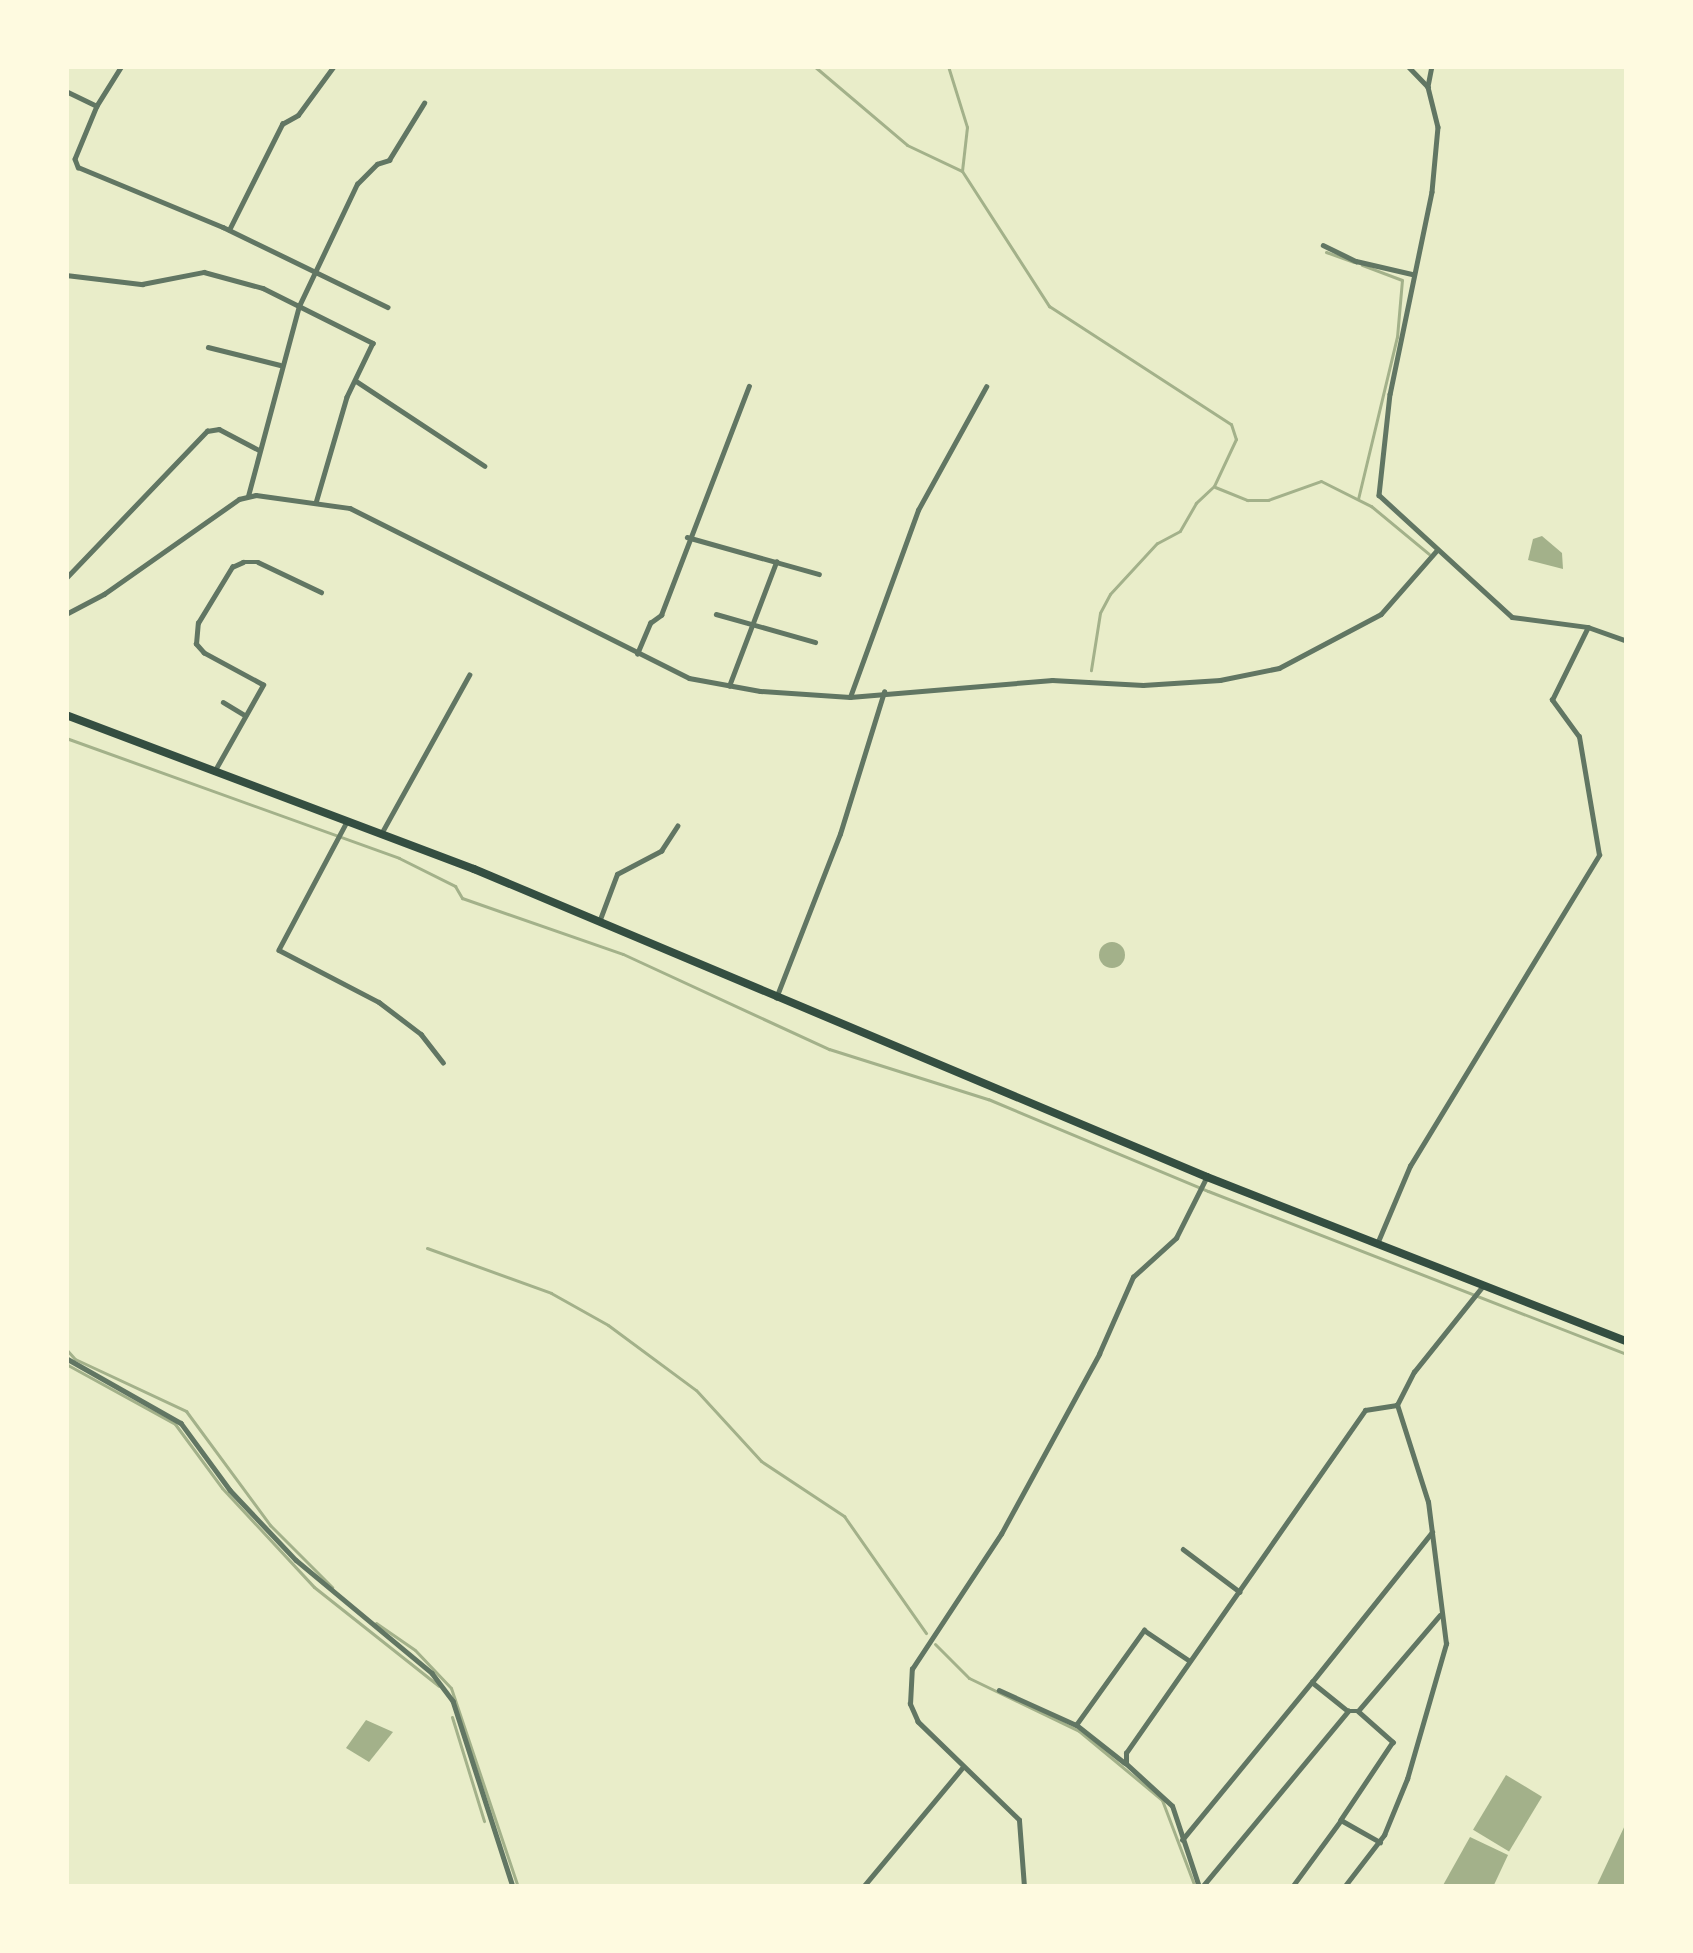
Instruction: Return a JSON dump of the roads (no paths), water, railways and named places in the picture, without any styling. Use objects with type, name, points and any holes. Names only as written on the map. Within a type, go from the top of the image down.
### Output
[{"type":"main road","points":[[66,715],[381,834],[1205,1180],[1627,1342]]},
{"type":"street","points":[[122,66],[97,106],[76,159],[78,167],[230,230],[388,307]]},
{"type":"street","points":[[230,230],[269,143],[282,124],[298,116],[334,66]]},
{"type":"street","points":[[1408,66],[1428,87]]},
{"type":"street","points":[[1432,66],[1428,87],[1438,127],[1432,192],[1412,274],[1379,496],[1512,617],[1588,627],[1627,641]]},
{"type":"street","points":[[66,91],[97,106]]},
{"type":"street","points":[[248,496],[299,306],[357,184],[376,164],[389,160],[424,103]]},
{"type":"street","points":[[1323,245],[1356,261],[1412,274]]},
{"type":"street","points":[[66,275],[142,284],[204,272],[263,288],[375,346],[356,381],[316,503]]},
{"type":"street","points":[[208,347],[280,364]]},
{"type":"street","points":[[356,381],[485,466]]},
{"type":"street","points":[[638,653],[650,623],[661,615],[687,537],[749,386]]},
{"type":"street","points":[[850,697],[918,510],[986,387]]},
{"type":"street","points":[[66,578],[206,431],[219,429],[259,450]]},
{"type":"street","points":[[66,614],[248,496],[350,508],[689,678],[850,697],[1052,680],[1143,685],[1220,680],[1279,668],[1381,614],[1437,550]]},
{"type":"street","points":[[687,537],[819,574]]},
{"type":"street","points":[[214,772],[263,686],[196,644],[198,623],[232,567],[257,562],[321,592]]},
{"type":"street","points":[[729,686],[776,562]]},
{"type":"street","points":[[716,614],[815,642]]},
{"type":"street","points":[[1377,1244],[1410,1166],[1599,855],[1579,737],[1552,700],[1588,627]]},
{"type":"street","points":[[381,834],[469,675]]},
{"type":"street","points":[[776,998],[840,834],[884,692]]},
{"type":"street","points":[[223,702],[245,716]]},
{"type":"street","points":[[346,822],[279,950],[379,1002],[421,1034],[443,1062]]},
{"type":"street","points":[[599,922],[617,874],[662,851],[677,826]]},
{"type":"street","points":[[1024,1887],[1019,1820],[918,1722],[910,1704],[912,1669],[1001,1534],[1099,1354],[1133,1277],[1176,1238],[1205,1180]]},
{"type":"street","points":[[1344,1887],[1380,1842],[1407,1779],[1445,1652],[1428,1502],[1397,1406],[1414,1372],[1484,1286]]},
{"type":"street","points":[[66,1358],[181,1423],[230,1490],[296,1560],[433,1673],[453,1701],[513,1887]]},
{"type":"street","points":[[1126,1764],[1126,1753],[1365,1410],[1397,1406]]},
{"type":"street","points":[[1182,1840],[1432,1532]]},
{"type":"street","points":[[1183,1549],[1240,1592]]},
{"type":"street","points":[[1358,1711],[1441,1614]]},
{"type":"street","points":[[1076,1724],[1144,1630],[1190,1661]]},
{"type":"street","points":[[1292,1887],[1394,1742],[1358,1711],[1348,1711],[1312,1682]]},
{"type":"street","points":[[999,1690],[1076,1724],[1172,1806],[1201,1887],[1348,1711]]},
{"type":"street","points":[[863,1887],[962,1768]]},
{"type":"street","points":[[1341,1820],[1380,1842]]},
{"type":"waterway","points":[[814,66],[907,145],[962,171]]},
{"type":"waterway","points":[[948,66],[967,127],[962,171],[1049,306],[1231,424],[1236,439],[1214,486],[1196,503],[1180,531],[1157,543],[1110,594],[1100,613],[1091,670]]},
{"type":"waterway","points":[[1326,252],[1353,262]]},
{"type":"waterway","points":[[1358,499],[1397,337],[1402,280],[1362,265]]},
{"type":"waterway","points":[[1215,487],[1247,500],[1268,500],[1321,481],[1371,506],[1429,554]]},
{"type":"waterway","points":[[66,738],[399,858],[455,886],[462,898],[623,954],[829,1049],[988,1099],[1208,1191],[1627,1354]]},
{"type":"waterway","points":[[427,1248],[551,1293],[608,1325],[696,1390],[761,1461],[844,1516],[926,1633]]},
{"type":"waterway","points":[[66,1349],[75,1359],[186,1411],[270,1525],[332,1587]]},
{"type":"waterway","points":[[66,1364],[175,1424],[222,1488],[314,1587],[439,1686]]},
{"type":"waterway","points":[[376,1623],[415,1650],[451,1688],[518,1887]]},
{"type":"waterway","points":[[935,1644],[969,1678],[1079,1731],[1162,1800],[1195,1887]]},
{"type":"waterway","points":[[452,1717],[484,1821]]}]
